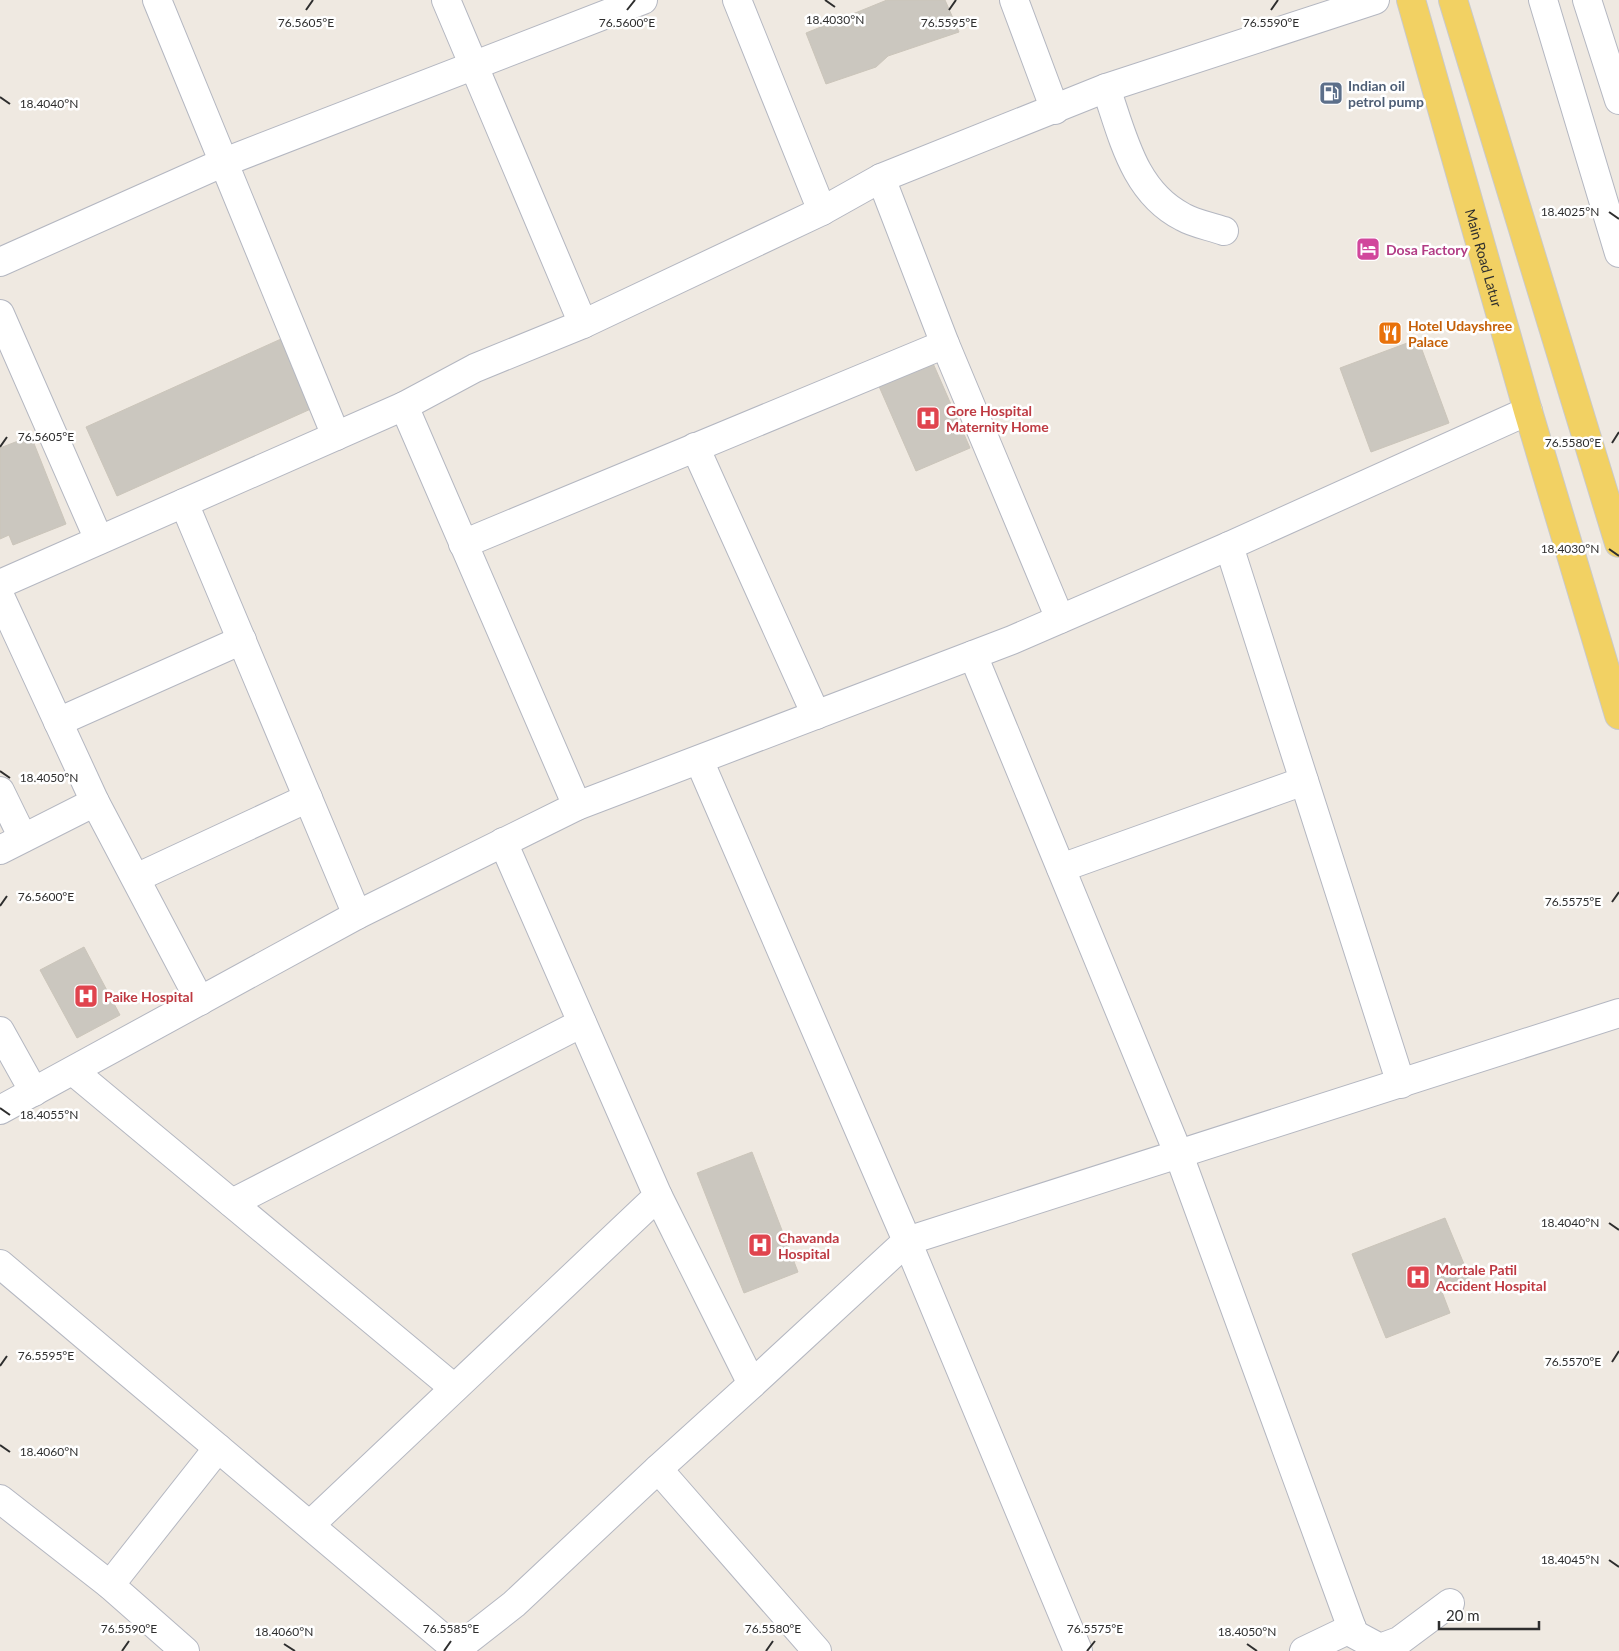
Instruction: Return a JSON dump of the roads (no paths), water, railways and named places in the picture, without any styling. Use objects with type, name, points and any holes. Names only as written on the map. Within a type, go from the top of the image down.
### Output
[{"type":"main road","name":"Main Road Latur","points":[[1411,0],[1528,411],[1619,715]]},
{"type":"main road","points":[[1453,0],[1619,543]]},
{"type":"street","points":[[157,0],[336,436]]},
{"type":"street","points":[[446,0],[583,324]]},
{"type":"street","points":[[0,262],[224,162],[643,0]]},
{"type":"street","points":[[737,0],[822,211]]},
{"type":"street","points":[[1014,0],[1055,110]]},
{"type":"street","points":[[0,584],[404,406],[475,368],[583,324],[822,211],[881,178],[1106,88],[1375,0]]},
{"type":"street","points":[[1543,0],[1619,253]]},
{"type":"street","points":[[1588,0],[1619,100]]},
{"type":"street","points":[[1106,88],[1130,158],[1151,192],[1166,207],[1185,218],[1224,231]]},
{"type":"street","points":[[881,178],[945,344],[1060,619]]},
{"type":"street","points":[[0,314],[99,540]]},
{"type":"street","points":[[463,544],[945,344]]},
{"type":"street","points":[[404,406],[577,806]]},
{"type":"street","points":[[0,1110],[357,915],[577,806],[973,655],[1060,619],[1229,546],[1528,411]]},
{"type":"street","points":[[695,447],[816,715]]},
{"type":"street","points":[[184,503],[357,915]]},
{"type":"street","points":[[1229,546],[1401,1084]]},
{"type":"street","points":[[0,596],[95,802],[200,1001]]},
{"type":"street","points":[[58,722],[242,640]]},
{"type":"street","points":[[973,655],[1179,1155],[1354,1634],[1380,1648],[1399,1641],[1450,1603]]},
{"type":"street","points":[[699,760],[907,1241],[1078,1651]]},
{"type":"street","points":[[1061,868],[1304,781]]},
{"type":"street","points":[[0,791],[12,844],[95,802]]},
{"type":"street","points":[[136,878],[308,798]]},
{"type":"street","points":[[503,842],[658,1196],[752,1384]]},
{"type":"street","points":[[0,1264],[310,1525],[455,1650],[514,1604],[907,1241],[1619,1013]]},
{"type":"street","points":[[232,1203],[582,1022]]},
{"type":"street","points":[[0,1031],[34,1092]]},
{"type":"street","points":[[73,1070],[454,1388]]},
{"type":"street","points":[[310,1525],[658,1196]]},
{"type":"street","points":[[110,1585],[218,1448]]},
{"type":"street","points":[[658,1469],[817,1651]]},
{"type":"street","points":[[0,1499],[110,1585],[185,1651]]},
{"type":"street","points":[[1304,1651],[1352,1628]]},
{"type":"place","name":"Indian oil petrol pump","points":[[1331,93]]},
{"type":"place","name":"Dosa Factory","points":[[1368,249]]},
{"type":"place","name":"Hotel Udayshree Palace","points":[[1390,333]]},
{"type":"place","name":"Gore Hospital Maternity Home","points":[[928,418]]},
{"type":"place","name":"Paike Hospital","points":[[86,996]]},
{"type":"place","name":"Chavanda Hospital","points":[[760,1245]]},
{"type":"place","name":"Mortale Patil Accident Hospital","points":[[1418,1277]]}]
